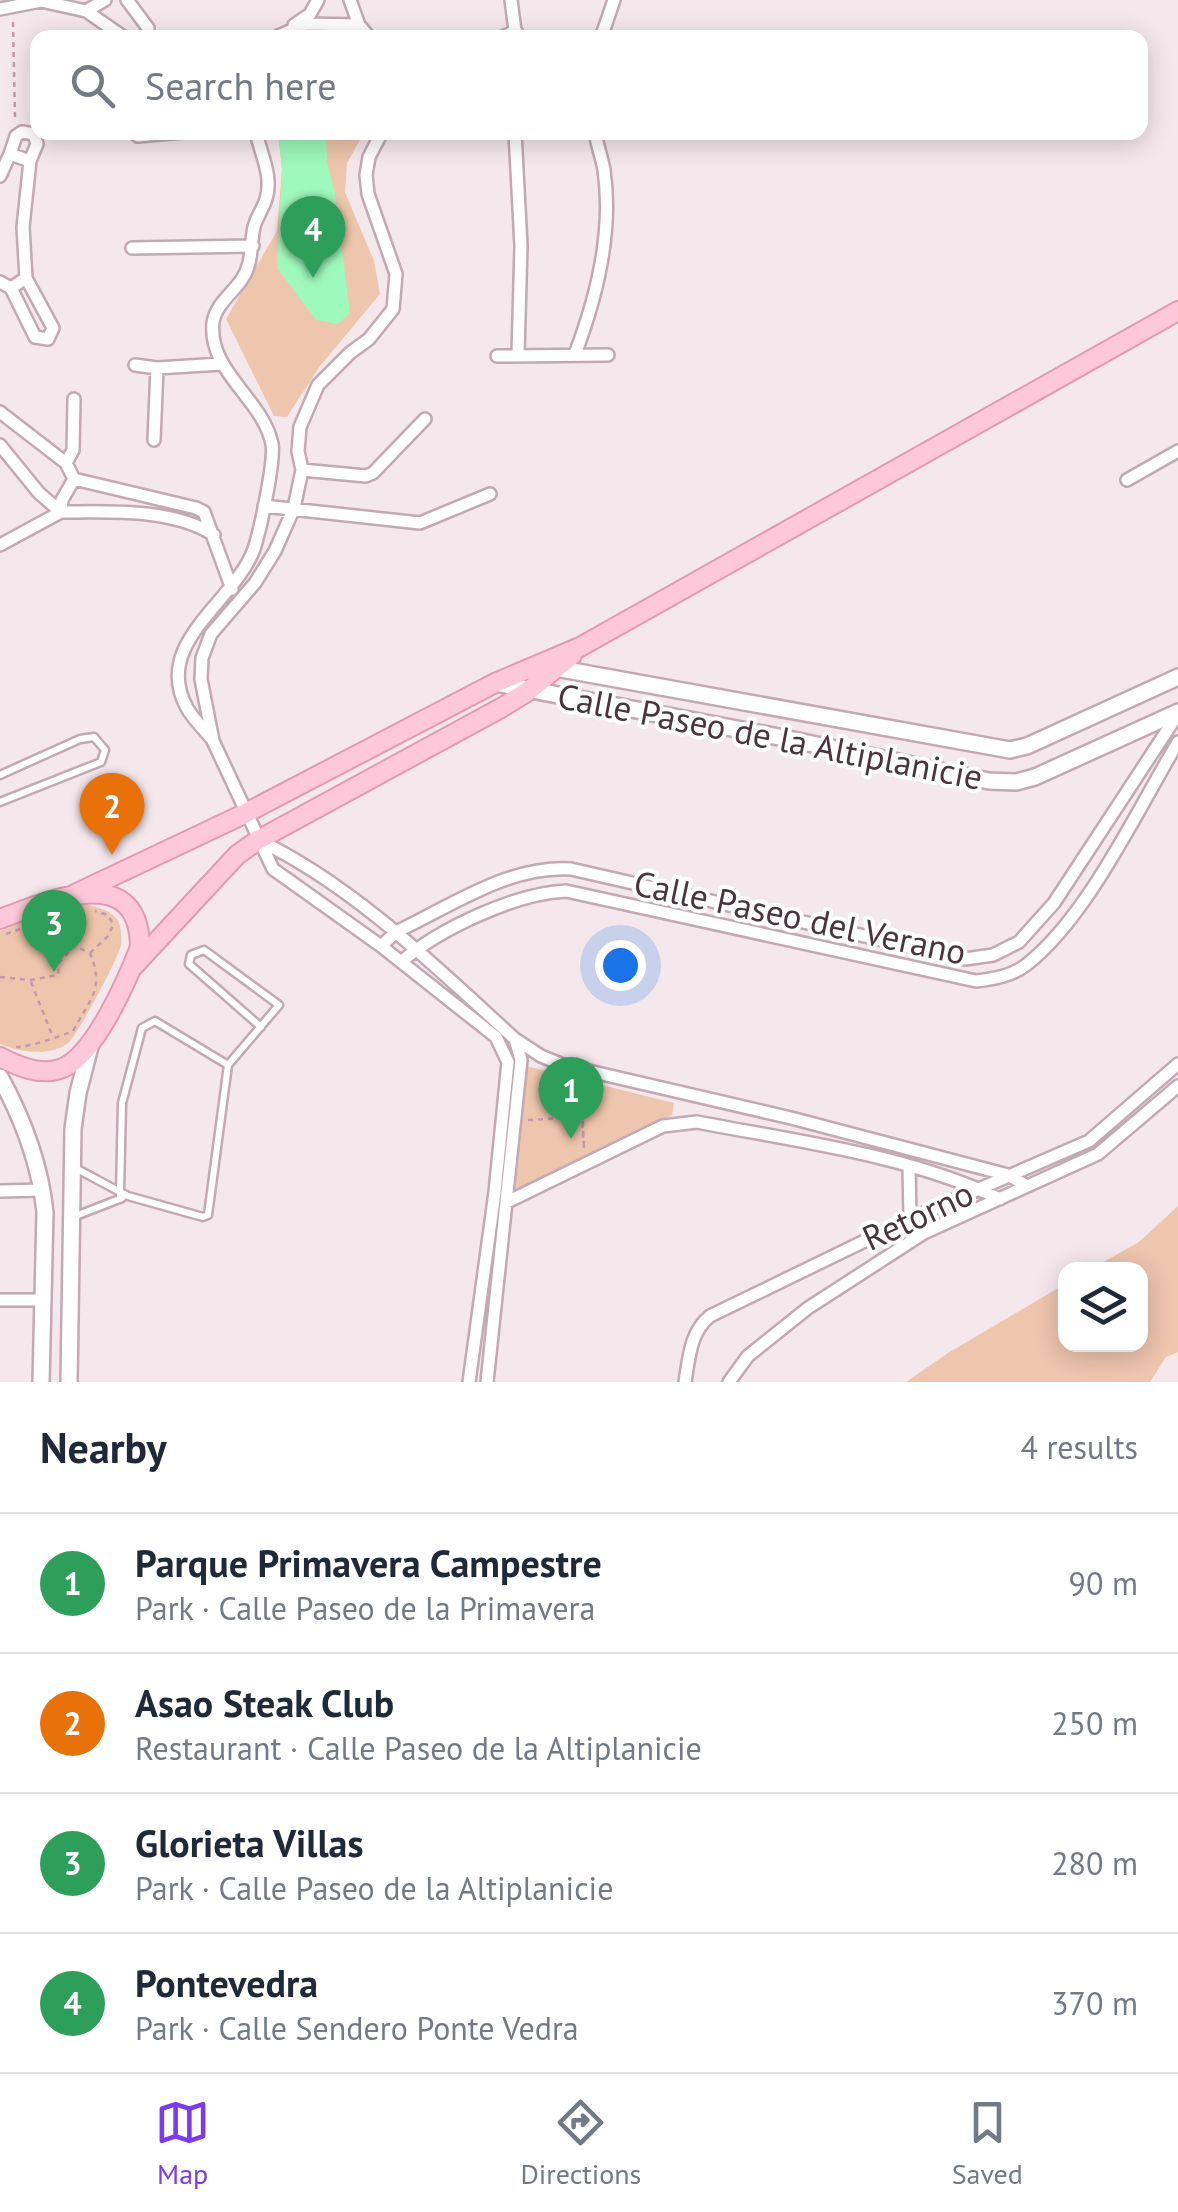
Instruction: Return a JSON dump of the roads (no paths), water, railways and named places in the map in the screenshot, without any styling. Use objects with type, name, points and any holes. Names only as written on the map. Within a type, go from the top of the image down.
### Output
[{"type":"main road","points":[[548,666],[1178,310]]},
{"type":"main road","name":"Calle Paseo de la Altiplanicie","points":[[0,920],[75,894],[244,814],[495,683],[548,666]]},
{"type":"main road","name":"Calle Paseo de la Altiplanicie","points":[[133,967],[237,855],[528,692],[548,666]]},
{"type":"main road","points":[[5,1051],[18,1066],[37,1070],[59,1070],[75,1060],[92,1042],[133,967],[140,931],[133,915],[121,901],[103,894],[75,894]]},
{"type":"street","points":[[86,11],[105,0]]},
{"type":"street","points":[[127,0],[148,30]]},
{"type":"street","points":[[286,30],[310,14],[318,0]]},
{"type":"street","points":[[350,0],[364,30]]},
{"type":"street","points":[[511,0],[515,30]]},
{"type":"street","points":[[604,30],[614,0]]},
{"type":"street","points":[[7,7],[41,1],[86,11],[113,30]]},
{"type":"street","points":[[292,30],[306,24],[359,24]]},
{"type":"street","points":[[0,176],[16,136],[30,133]]},
{"type":"street","points":[[26,278],[6,285],[35,338],[48,339],[53,328],[26,278],[24,226],[30,161],[37,140]]},
{"type":"street","points":[[213,741],[187,709],[178,686],[192,632],[231,587],[253,552],[264,506],[272,446],[248,400],[222,364],[213,322],[216,310],[246,274],[254,228],[268,185],[268,170],[259,140]]},
{"type":"street","points":[[380,140],[366,175],[368,194],[396,274],[394,309],[368,340],[318,385],[300,427],[298,451],[302,470],[294,508],[275,551],[212,634],[202,658],[201,678],[213,741],[273,869],[381,946],[496,1038],[508,1062],[469,1382]]},
{"type":"street","points":[[515,140],[522,262],[518,354]]},
{"type":"street","points":[[574,354],[599,274],[605,222],[605,172],[596,140]]},
{"type":"street","points":[[10,154],[30,161]]},
{"type":"street","points":[[132,248],[253,246]]},
{"type":"street","points":[[498,356],[608,355]]},
{"type":"street","points":[[134,365],[157,368],[222,364]]},
{"type":"street","points":[[154,440],[157,368]]},
{"type":"street","points":[[66,463],[73,450],[74,398]]},
{"type":"street","points":[[0,412],[66,463],[74,479]]},
{"type":"street","points":[[302,470],[366,476],[425,419]]},
{"type":"street","points":[[0,445],[61,512]]},
{"type":"street","points":[[272,446],[290,446],[298,451]]},
{"type":"street","points":[[1127,480],[1178,451]]},
{"type":"street","points":[[61,512],[62,500],[74,479]]},
{"type":"street","points":[[74,479],[196,508],[210,521],[231,587],[241,600]]},
{"type":"street","points":[[264,506],[420,523],[490,494]]},
{"type":"street","points":[[0,545],[61,512],[166,518],[200,526],[214,534]]},
{"type":"street","name":"Calle Paseo de la Altiplanicie","points":[[548,666],[1010,750],[1177,682]]},
{"type":"street","name":"Calle Paseo de la Altiplanicie","points":[[495,683],[779,736],[990,781],[1016,782],[1035,777],[1178,713]]},
{"type":"street","points":[[779,736],[785,708]]},
{"type":"street","name":"Calle Paseo del Verano","points":[[381,946],[396,932],[520,873],[546,867],[571,869],[966,959],[993,955],[1018,942],[1054,903],[1178,713]]},
{"type":"street","name":"Calle Paseo del Verano","points":[[401,962],[416,949],[512,900],[539,892],[566,891],[976,981],[999,978],[1024,967],[1073,916],[1178,742]]},
{"type":"street","points":[[258,840],[286,853],[396,932],[514,1039],[541,1056],[563,1065],[790,1118],[1008,1175],[1026,1186]]},
{"type":"street","points":[[662,912],[666,891]]},
{"type":"street","points":[[1054,903],[1073,916]]},
{"type":"street","points":[[794,941],[797,920]]},
{"type":"street","points":[[487,1382],[521,1060],[514,1039]]},
{"type":"street","points":[[69,1382],[72,1166],[78,1093],[92,1042]]},
{"type":"street","name":"Retorno","points":[[686,1382],[693,1339],[699,1325],[710,1316],[910,1219],[1089,1141],[1178,1064]]},
{"type":"street","points":[[0,1077],[36,1162],[45,1212],[41,1382]]},
{"type":"street","points":[[729,1382],[748,1356],[808,1308],[924,1233],[1098,1154],[1178,1086]]},
{"type":"street","points":[[787,1140],[790,1118]]},
{"type":"street","points":[[492,1210],[507,1207],[664,1126],[680,1122],[696,1122],[909,1166],[1000,1199]]},
{"type":"street","points":[[909,1166],[910,1219]]},
{"type":"street","points":[[0,1191],[42,1190]]},
{"type":"street","points":[[0,1300],[43,1300]]},
{"type":"lane","points":[[0,775],[80,739],[94,737],[105,750],[101,762],[0,802]]},
{"type":"lane","points":[[72,1166],[123,1196],[203,1217],[208,1214],[228,1065],[279,1005],[204,950],[191,956],[190,964],[260,1027]]},
{"type":"lane","points":[[123,1196],[122,1103],[142,1028],[155,1022],[228,1065]]},
{"type":"lane","points":[[72,1217],[123,1196]]},
{"type":"place","name":"Pontevedra","points":[[313,278]]},
{"type":"place","name":"Asao Steak Club","points":[[112,855]]},
{"type":"place","name":"Glorieta Villas","points":[[54,972]]},
{"type":"place","name":"Parque Primavera Campestre","points":[[571,1139]]}]
